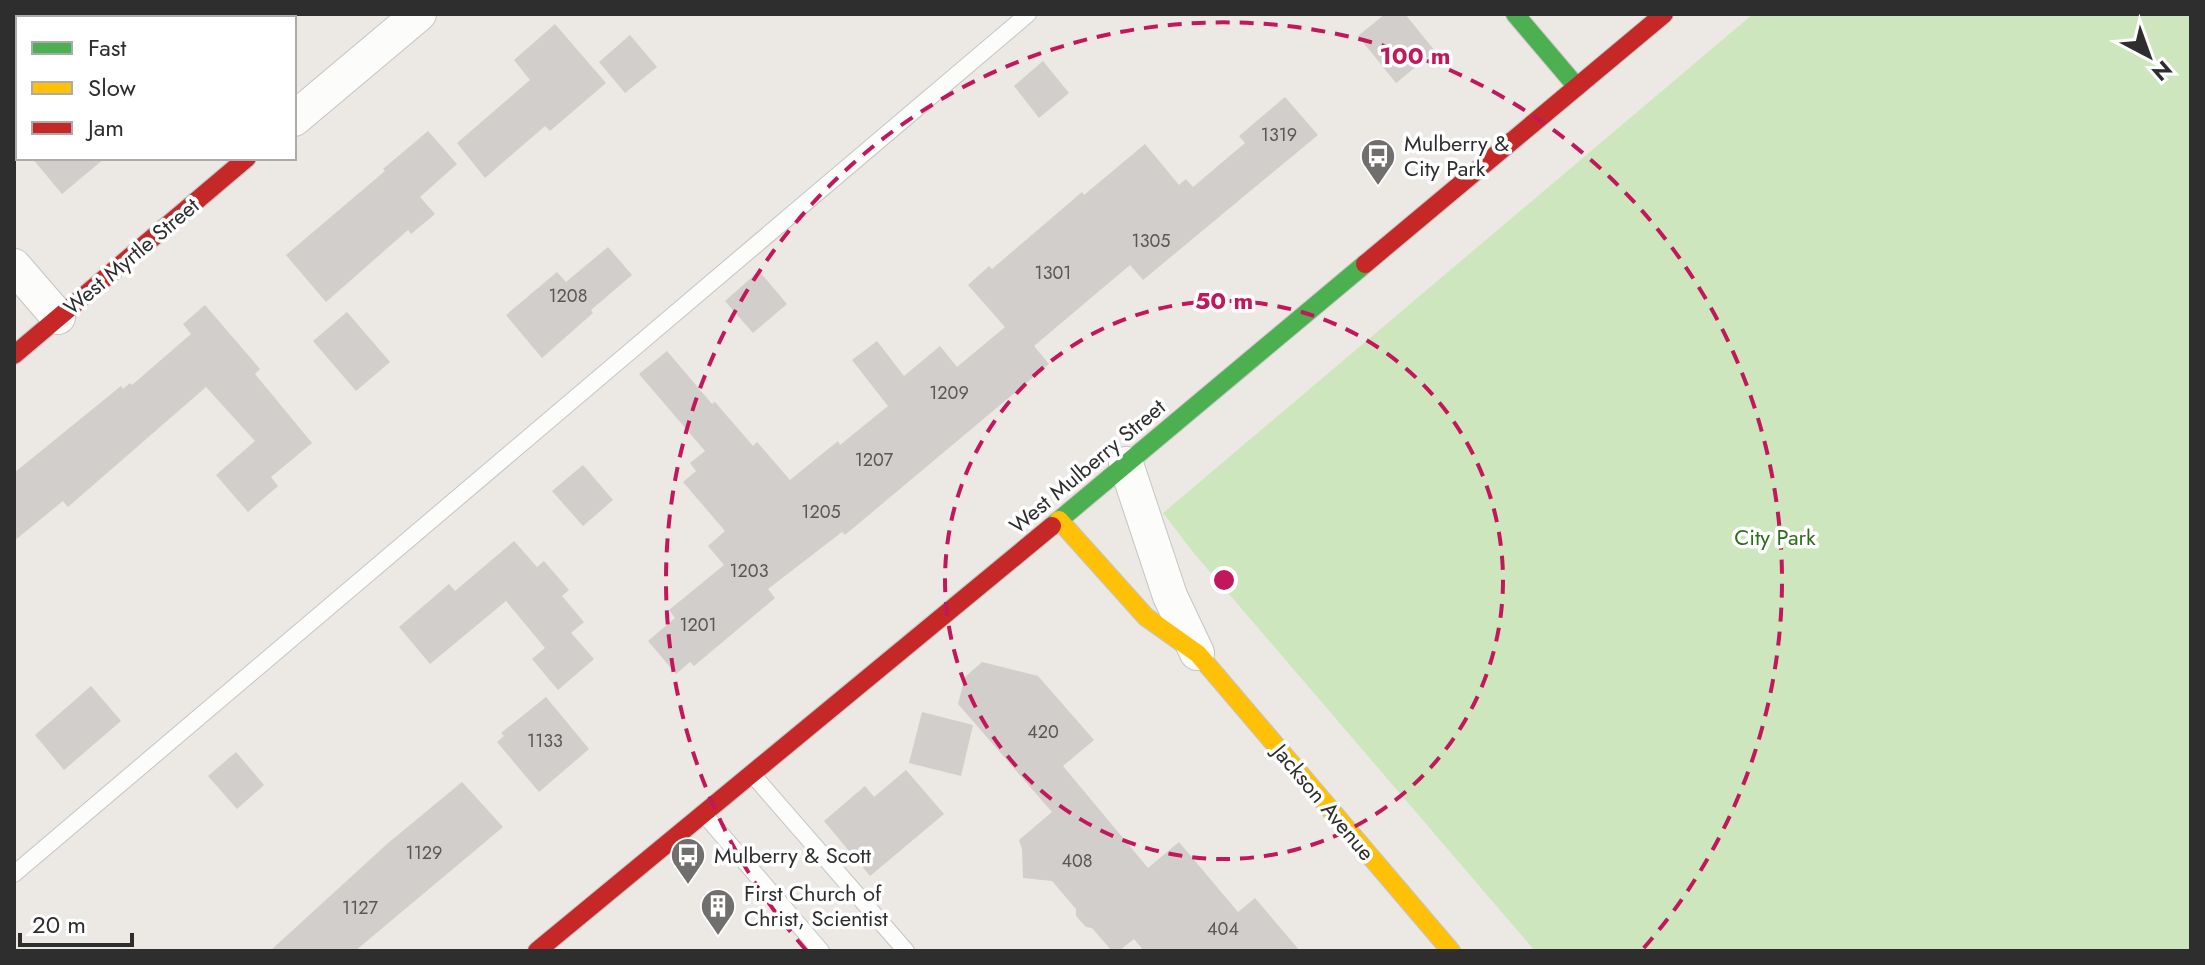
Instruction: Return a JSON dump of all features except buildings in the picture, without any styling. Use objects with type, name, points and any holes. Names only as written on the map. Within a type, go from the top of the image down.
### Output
[{"type":"main road","points":[[1515,14],[1577,87]]},
{"type":"main road","name":"West Mulberry Street","points":[[537,951],[1664,14]]},
{"type":"main road","name":"West Myrtle Street","points":[[14,355],[245,160]]},
{"type":"main road","name":"Jackson Avenue","points":[[1059,520],[1146,617],[1198,654],[1451,951]]},
{"type":"street","points":[[296,117],[406,18]]},
{"type":"street","points":[[14,266],[58,317]]},
{"type":"street","name":"Jackson Avenue","points":[[1126,464],[1170,596],[1198,654]]},
{"type":"lane","points":[[14,874],[1028,14]]},
{"type":"lane","points":[[752,772],[906,951]]},
{"type":"lane","points":[[703,813],[821,951]]},
{"type":"green space","name":"City Park","points":[[1753,14],[2191,14],[2191,951],[1535,951],[1163,513]]},
{"type":"traffic: fast","points":[[1515,14],[1577,87]]},
{"type":"traffic: fast","points":[[1052,526],[1365,264]]},
{"type":"traffic: slow","points":[[1059,520],[1146,617],[1198,654],[1451,951]]},
{"type":"traffic: jam","points":[[1365,264],[1664,14]]},
{"type":"traffic: jam","points":[[14,355],[245,160]]},
{"type":"traffic: jam","points":[[537,951],[1052,526]]},
{"type":"place","name":"Mulberry & City Park","points":[[1378,187]]},
{"type":"place","name":"Mulberry & Scott","points":[[688,886]]},
{"type":"place","name":"First Church of Christ, Scientist","points":[[718,937]]}]
